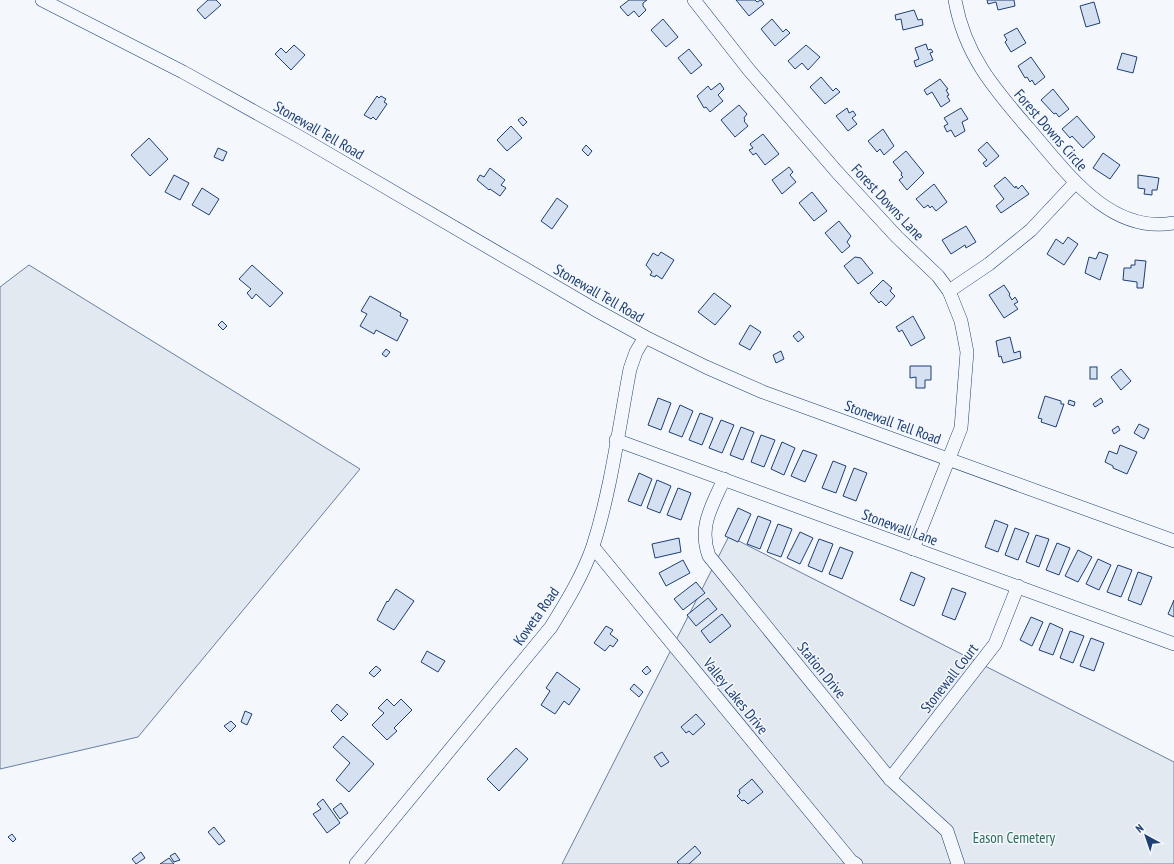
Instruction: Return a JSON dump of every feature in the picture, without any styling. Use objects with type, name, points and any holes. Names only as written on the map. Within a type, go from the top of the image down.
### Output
[{"type":"street","name":"Stonewall Tell Road","points":[[42,0],[183,72],[298,136],[587,305],[706,367],[763,392],[1174,541]]},
{"type":"street","name":"Forest Downs Lane","points":[[694,0],[749,70],[837,172],[897,237],[938,276],[948,291],[961,320],[967,352],[961,428],[914,548]]},
{"type":"street","name":"Forest Downs Circle","points":[[955,0],[958,18],[971,51],[992,86],[1075,183],[1097,202],[1124,217],[1153,224],[1174,223]]},
{"type":"street","points":[[948,291],[989,264],[1031,230],[1075,183]]},
{"type":"street","name":"Koweta Road","points":[[356,864],[551,627],[575,588],[593,546],[602,512],[630,370],[636,352],[646,337]]},
{"type":"street","name":"Stonewall Lane","points":[[616,440],[1174,644]]},
{"type":"street","name":"Station Drive","points":[[724,479],[709,514],[704,533],[705,545],[709,556],[890,780],[947,831],[958,864]]},
{"type":"street","name":"Valley Lakes Drive","points":[[593,546],[851,861],[856,864]]},
{"type":"street","name":"Stonewall Court","points":[[890,780],[995,644],[1018,586]]},
{"type":"green space","points":[[29,265],[360,469],[138,737],[0,769],[0,287]]},
{"type":"green space","name":"Eason Cemetery","points":[[729,536],[1174,762],[1174,864],[562,864]]},
{"type":"building","points":[[208,0],[216,0],[221,5],[205,19],[197,10]]},
{"type":"building","points":[[629,0],[647,0],[643,3],[646,10],[639,17],[634,11],[628,16],[620,7]]},
{"type":"building","points":[[736,0],[755,0],[757,2],[761,0],[764,4],[749,16]]},
{"type":"building","points":[[987,0],[1014,0],[1015,6],[998,10],[996,2],[988,4]]},
{"type":"building","points":[[1094,2],[1100,23],[1086,27],[1080,6]]},
{"type":"building","points":[[914,10],[918,20],[922,19],[923,25],[903,30],[901,19],[896,20],[895,15]]},
{"type":"building","points":[[663,19],[678,37],[666,47],[651,30]]},
{"type":"building","points":[[772,19],[783,32],[786,29],[790,33],[775,46],[761,29]]},
{"type":"building","points":[[1017,28],[1026,43],[1011,52],[1005,42],[1007,40],[1004,35]]},
{"type":"building","points":[[926,44],[928,50],[931,49],[933,52],[930,53],[933,60],[916,67],[914,61],[919,59],[915,48]]},
{"type":"building","points":[[294,45],[305,55],[291,70],[275,54],[281,48],[286,53]]},
{"type":"building","points":[[806,45],[820,57],[808,70],[802,63],[795,69],[788,61]]},
{"type":"building","points":[[689,49],[702,65],[691,74],[678,58]]},
{"type":"building","points":[[1122,53],[1137,57],[1133,73],[1117,69]]},
{"type":"building","points":[[1031,57],[1045,77],[1035,85],[1032,80],[1030,82],[1027,77],[1025,78],[1018,66]]},
{"type":"building","points":[[821,77],[833,91],[836,88],[840,92],[825,104],[810,87]]},
{"type":"building","points":[[940,79],[948,89],[946,90],[949,95],[947,96],[950,101],[941,107],[932,92],[927,95],[924,90]]},
{"type":"building","points":[[720,83],[724,89],[718,95],[723,101],[710,112],[706,107],[704,108],[697,96],[708,86],[711,90]]},
{"type":"building","points":[[1053,89],[1069,109],[1059,117],[1056,113],[1054,114],[1041,100]]},
{"type":"building","points":[[377,96],[379,98],[381,96],[386,99],[384,102],[387,104],[376,120],[373,117],[371,119],[364,115]]},
{"type":"building","points":[[739,105],[747,114],[744,121],[748,126],[735,137],[721,120]]},
{"type":"building","points":[[847,108],[849,113],[853,111],[856,115],[852,118],[857,124],[848,131],[836,116]]},
{"type":"building","points":[[961,108],[968,119],[962,122],[965,131],[955,137],[951,130],[947,132],[944,126],[948,124],[944,118]]},
{"type":"building","points":[[1077,116],[1095,137],[1083,148],[1072,136],[1070,138],[1062,129]]},
{"type":"building","points":[[522,117],[527,122],[523,126],[518,120]]},
{"type":"building","points":[[511,126],[522,138],[507,151],[497,140]]},
{"type":"building","points":[[883,129],[894,146],[884,155],[880,149],[877,152],[868,141]]},
{"type":"building","points":[[763,134],[779,154],[765,165],[756,153],[753,155],[749,150],[753,148],[750,144]]},
{"type":"building","points":[[149,138],[168,159],[150,176],[131,155]]},
{"type":"building","points":[[987,142],[999,156],[986,167],[983,163],[987,160],[978,150]]},
{"type":"building","points":[[586,145],[592,151],[588,156],[582,150]]},
{"type":"building","points":[[218,148],[227,152],[223,161],[214,157]]},
{"type":"building","points":[[906,151],[924,173],[907,190],[899,180],[903,177],[901,175],[902,173],[893,162]]},
{"type":"building","points":[[1103,153],[1120,165],[1110,179],[1093,168]]},
{"type":"building","points":[[789,167],[793,172],[790,175],[796,182],[782,194],[772,180]]},
{"type":"building","points":[[490,168],[505,180],[501,185],[506,188],[500,196],[490,189],[489,190],[477,180],[480,175],[484,177]]},
{"type":"building","points":[[174,175],[189,183],[180,200],[165,192]]},
{"type":"building","points":[[1138,175],[1159,178],[1157,190],[1152,190],[1152,195],[1144,194],[1145,189],[1138,188]]},
{"type":"building","points":[[1005,177],[1015,188],[1016,186],[1018,189],[1022,185],[1029,194],[1001,213],[996,206],[1004,199],[994,186]]},
{"type":"building","points":[[934,184],[947,202],[936,211],[932,206],[930,208],[928,205],[924,208],[916,199]]},
{"type":"building","points":[[202,188],[219,199],[209,215],[192,205]]},
{"type":"building","points":[[812,192],[827,211],[814,221],[799,203]]},
{"type":"building","points":[[557,198],[568,206],[552,229],[541,221]]},
{"type":"building","points":[[839,221],[851,236],[847,242],[850,246],[842,253],[825,233]]},
{"type":"building","points":[[966,226],[976,242],[966,248],[965,245],[951,254],[942,240]]},
{"type":"building","points":[[1068,237],[1078,244],[1064,265],[1047,254],[1056,239],[1063,244]]},
{"type":"building","points":[[661,252],[674,260],[662,279],[656,275],[655,277],[650,275],[652,272],[646,265],[653,253],[658,256]]},
{"type":"building","points":[[1099,252],[1108,255],[1100,280],[1085,273],[1089,257],[1096,259]]},
{"type":"building","points":[[855,257],[861,258],[873,273],[858,284],[844,266]]},
{"type":"building","points":[[1135,260],[1146,261],[1143,288],[1137,288],[1137,282],[1123,280],[1124,268],[1131,268],[1131,265],[1135,265]]},
{"type":"building","points":[[252,265],[283,293],[270,307],[256,294],[252,299],[247,293],[251,289],[239,279]]},
{"type":"building","points":[[883,280],[892,288],[890,291],[895,296],[886,306],[881,301],[879,303],[870,293]]},
{"type":"building","points":[[1004,285],[1012,300],[1015,297],[1018,302],[1014,304],[1018,309],[1004,318],[989,295]]},
{"type":"building","points":[[714,293],[731,306],[715,325],[698,312]]},
{"type":"building","points":[[370,296],[401,313],[400,316],[408,320],[397,341],[376,330],[374,334],[360,326],[367,314],[361,311]]},
{"type":"building","points":[[913,316],[925,338],[911,346],[902,330],[899,332],[896,327]]},
{"type":"building","points":[[222,321],[227,326],[223,330],[218,325]]},
{"type":"building","points":[[750,325],[761,332],[750,350],[739,344]]},
{"type":"building","points":[[799,331],[804,337],[798,342],[793,336]]},
{"type":"building","points":[[1010,337],[1014,353],[1020,351],[1021,358],[1003,363],[1001,356],[999,357],[996,341]]},
{"type":"building","points":[[386,349],[390,352],[386,357],[382,354]]},
{"type":"building","points":[[781,351],[784,359],[776,363],[773,355]]},
{"type":"building","points":[[910,366],[931,366],[931,380],[925,380],[925,388],[916,388],[916,377],[910,378]]},
{"type":"building","points":[[1090,367],[1097,367],[1097,379],[1090,379]]},
{"type":"building","points":[[1121,369],[1131,381],[1121,390],[1111,377]]},
{"type":"building","points":[[1045,396],[1061,401],[1061,404],[1064,404],[1056,427],[1041,422],[1042,419],[1038,418]]},
{"type":"building","points":[[658,398],[671,403],[661,430],[648,425]]},
{"type":"building","points":[[1101,398],[1103,402],[1095,407],[1093,404]]},
{"type":"building","points":[[1069,400],[1075,402],[1074,406],[1068,404]]},
{"type":"building","points":[[680,405],[693,411],[682,437],[669,432]]},
{"type":"building","points":[[700,413],[713,418],[702,445],[689,440]]},
{"type":"building","points":[[721,420],[734,425],[722,453],[709,448]]},
{"type":"building","points":[[1139,424],[1149,429],[1144,439],[1134,433]]},
{"type":"building","points":[[1118,426],[1120,430],[1114,434],[1112,430]]},
{"type":"building","points":[[741,427],[754,432],[743,460],[730,455]]},
{"type":"building","points":[[761,435],[775,440],[764,467],[751,462]]},
{"type":"building","points":[[782,442],[795,448],[784,475],[771,469]]},
{"type":"building","points":[[1120,445],[1137,452],[1127,474],[1113,468],[1113,466],[1105,462],[1109,451],[1117,454]]},
{"type":"building","points":[[803,450],[817,455],[805,482],[791,476]]},
{"type":"building","points":[[833,461],[846,466],[836,493],[822,488]]},
{"type":"building","points":[[854,468],[867,473],[856,501],[843,496]]},
{"type":"building","points":[[639,473],[652,479],[641,506],[628,501]]},
{"type":"building","points":[[657,480],[671,486],[660,513],[647,508]]},
{"type":"building","points":[[678,488],[691,493],[681,520],[667,515]]},
{"type":"building","points":[[738,508],[751,514],[738,542],[725,536]]},
{"type":"building","points":[[758,516],[771,521],[760,549],[747,544]]},
{"type":"building","points":[[995,520],[1008,525],[998,552],[985,547]]},
{"type":"building","points":[[778,524],[792,529],[781,557],[767,552]]},
{"type":"building","points":[[1015,528],[1029,533],[1018,560],[1005,555]]},
{"type":"building","points":[[800,532],[813,538],[800,564],[787,558]]},
{"type":"building","points":[[1036,535],[1049,539],[1039,567],[1026,562]]},
{"type":"building","points":[[679,538],[681,552],[655,558],[652,544]]},
{"type":"building","points":[[819,539],[833,544],[822,572],[808,566]]},
{"type":"building","points":[[1057,543],[1070,548],[1059,575],[1046,570]]},
{"type":"building","points":[[840,547],[853,552],[842,579],[829,574]]},
{"type":"building","points":[[1078,550],[1092,557],[1078,582],[1065,576]]},
{"type":"building","points":[[1098,559],[1111,565],[1099,590],[1086,584]]},
{"type":"building","points":[[683,560],[690,573],[666,586],[659,573]]},
{"type":"building","points":[[1118,565],[1132,570],[1121,597],[1107,592]]},
{"type":"building","points":[[911,572],[925,578],[914,606],[900,600]]},
{"type":"building","points":[[1138,572],[1152,577],[1141,605],[1128,600]]},
{"type":"building","points":[[696,582],[705,593],[683,610],[674,599]]},
{"type":"building","points":[[952,588],[966,593],[955,620],[942,615]]},
{"type":"building","points":[[396,589],[414,601],[394,630],[377,620],[387,601],[388,602]]},
{"type":"building","points":[[708,598],[717,609],[696,626],[687,615]]},
{"type":"building","points":[[1174,600],[1174,617],[1168,614]]},
{"type":"building","points":[[722,614],[731,626],[710,643],[701,631]]},
{"type":"building","points":[[1031,617],[1043,622],[1032,646],[1020,640]]},
{"type":"building","points":[[1050,623],[1063,629],[1053,655],[1039,650]]},
{"type":"building","points":[[606,626],[613,630],[610,634],[618,640],[613,647],[610,645],[605,651],[594,643]]},
{"type":"building","points":[[1070,631],[1084,636],[1073,663],[1060,658]]},
{"type":"building","points":[[1091,638],[1104,643],[1094,671],[1080,666]]},
{"type":"building","points":[[427,651],[445,661],[438,672],[421,662]]},
{"type":"building","points":[[376,666],[381,670],[374,677],[369,673]]},
{"type":"building","points":[[647,666],[651,671],[646,675],[642,671]]},
{"type":"building","points":[[557,672],[580,689],[569,705],[564,701],[555,714],[541,705],[550,691],[546,688]]},
{"type":"building","points":[[634,684],[643,692],[639,697],[630,689]]},
{"type":"building","points":[[387,699],[394,706],[401,699],[412,710],[394,728],[397,731],[387,740],[372,725],[384,713],[378,708]]},
{"type":"building","points":[[337,704],[348,714],[341,721],[331,711]]},
{"type":"building","points":[[245,711],[252,714],[247,725],[241,722]]},
{"type":"building","points":[[696,714],[705,724],[693,735],[689,731],[686,733],[681,727]]},
{"type":"building","points":[[231,721],[236,726],[230,732],[224,726]]},
{"type":"building","points":[[343,736],[374,764],[349,792],[336,780],[350,763],[333,747]]},
{"type":"building","points":[[516,748],[528,759],[499,791],[487,779]]},
{"type":"building","points":[[662,752],[669,762],[661,767],[654,757]]},
{"type":"building","points":[[752,779],[763,792],[748,804],[737,796],[740,793],[739,790]]},
{"type":"building","points":[[323,799],[340,823],[327,833],[313,814],[321,809],[317,804]]},
{"type":"building","points":[[341,803],[348,813],[340,819],[333,809]]},
{"type":"building","points":[[214,827],[225,841],[219,845],[208,832]]},
{"type":"building","points":[[12,834],[16,839],[13,842],[8,837]]},
{"type":"building","points":[[695,846],[701,853],[689,864],[679,864],[677,862]]},
{"type":"building","points":[[141,852],[145,858],[136,864],[132,859]]},
{"type":"building","points":[[175,853],[180,860],[174,862],[170,856]]},
{"type":"building","points":[[169,858],[174,864],[160,864]]}]
